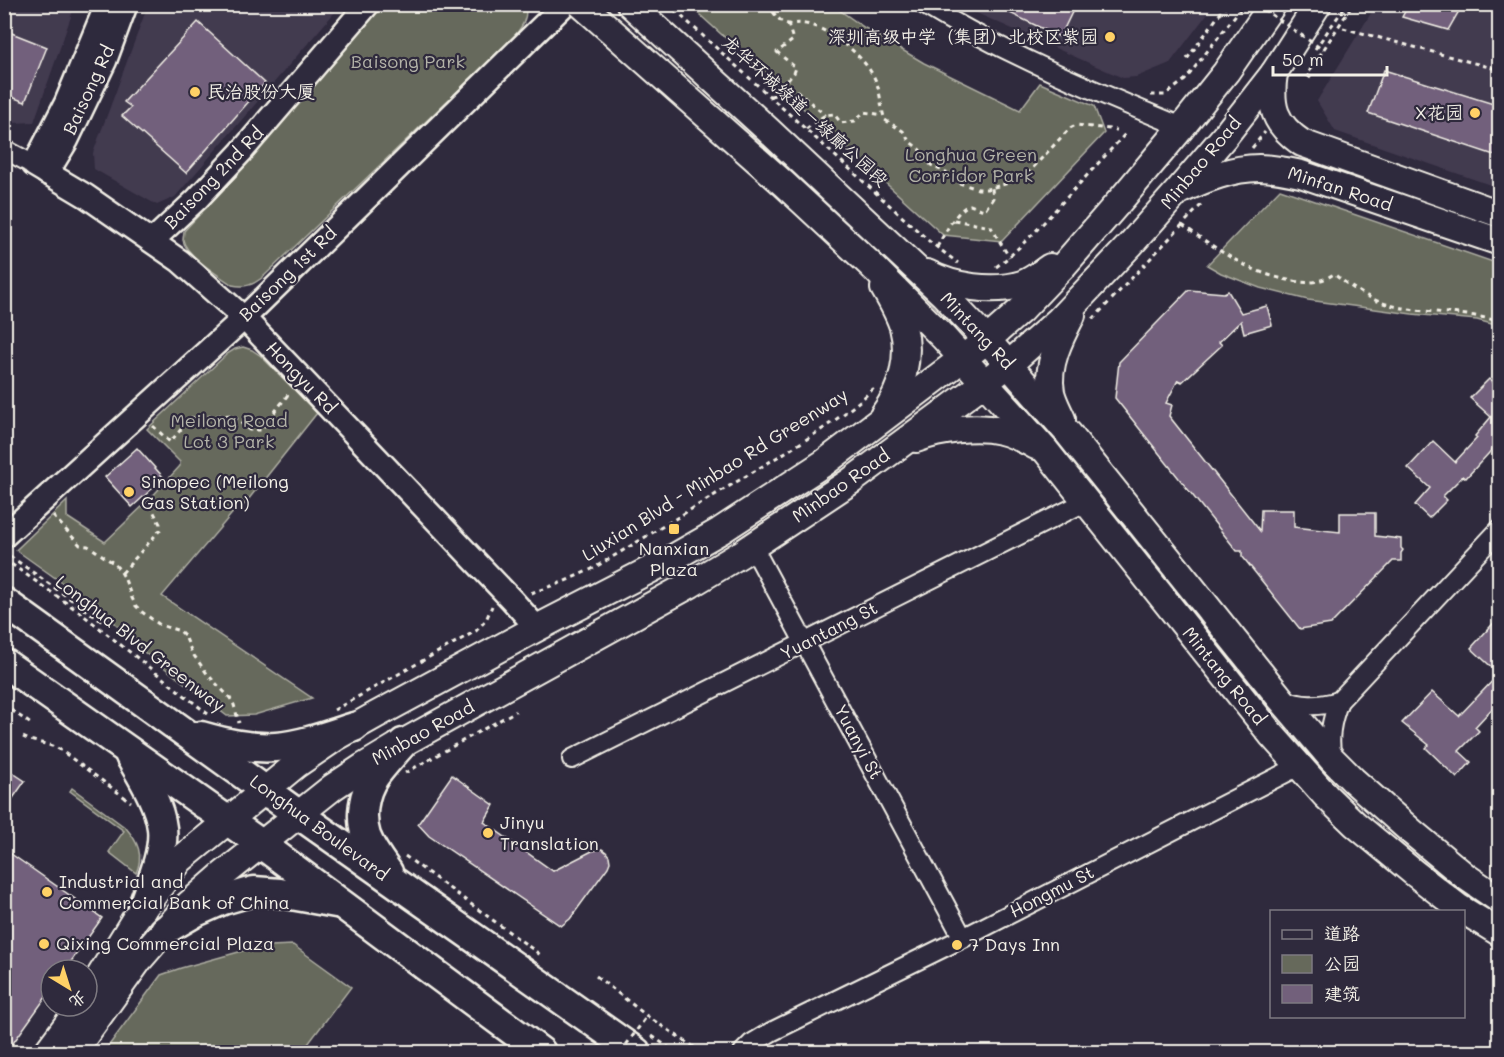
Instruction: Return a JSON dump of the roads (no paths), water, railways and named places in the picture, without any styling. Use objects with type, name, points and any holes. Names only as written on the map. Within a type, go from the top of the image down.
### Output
[{"type":"main road","name":"Mintang Rd","points":[[581,4],[784,184],[871,265],[936,329],[984,383]]},
{"type":"main road","name":"Mintang Rd","points":[[630,4],[915,267],[987,340],[1068,432],[1281,699]]},
{"type":"main road","name":"Minbao Road","points":[[99,978],[142,909],[180,860],[297,764],[354,727],[720,531],[824,463],[987,340],[1021,310],[1064,265],[1182,127],[1226,72],[1273,4]]},
{"type":"main road","name":"Minbao Road","points":[[72,1053],[139,960],[189,904],[333,787],[403,743],[691,584],[753,547],[833,493],[1008,364],[1059,320],[1178,191],[1274,73],[1318,4]]},
{"type":"main road","name":"Minfan Road","points":[[1274,73],[1271,96],[1276,116],[1288,133],[1302,143],[1500,214]]},
{"type":"main road","name":"Minfan Road","points":[[1178,191],[1203,180],[1240,170],[1278,169],[1302,174],[1500,242]]},
{"type":"main road","points":[[915,267],[953,284],[1002,288],[1023,284],[1036,277],[1082,244]]},
{"type":"main road","points":[[871,265],[901,322],[905,346],[905,364],[896,396],[877,423]]},
{"type":"main road","points":[[1068,432],[1052,392],[1051,367],[1056,348],[1083,295]]},
{"type":"main road","name":"Mintang Road","points":[[984,383],[1046,451],[1271,734],[1326,796],[1355,824],[1463,910]]},
{"type":"main road","points":[[898,445],[929,434],[952,430],[1000,430],[1020,437],[1046,451]]},
{"type":"main road","name":"Longhua Boulevard","points":[[4,602],[636,1053]]},
{"type":"main road","points":[[4,663],[229,820],[541,1053]]},
{"type":"main road","name":"Mintang Road","points":[[1281,699],[1353,780],[1465,876],[1500,900]]},
{"type":"main road","points":[[183,730],[237,745],[276,747],[354,727]]},
{"type":"main road","points":[[397,884],[375,853],[367,837],[364,817],[367,791],[374,777],[403,743]]},
{"type":"main road","points":[[126,749],[150,792],[162,827],[158,860],[142,909]]},
{"type":"main road","points":[[165,930],[223,900],[254,891],[280,892],[342,904]]},
{"type":"main road","name":"Mintang Road","points":[[1465,911],[1500,933]]},
{"type":"main road","points":[[47,1053],[72,1018]]},
{"type":"street","name":"Baisong Rd","points":[[40,169],[107,4]]},
{"type":"street","name":"Baisong Rd","points":[[40,169],[67,140],[105,61],[126,4]]},
{"type":"street","name":"Baisong 2nd Rd","points":[[152,241],[197,199],[241,152],[368,4]]},
{"type":"street","name":"Baisong 1st Rd","points":[[7,546],[244,318],[564,4]]},
{"type":"street","points":[[923,4],[970,32],[1034,63],[1182,127]]},
{"type":"street","points":[[4,149],[40,169]]},
{"type":"street","name":"Hongyu Rd","points":[[40,169],[86,196],[180,261],[244,318],[537,628]]},
{"type":"street","name":"Yuantang St","points":[[572,759],[1085,502]]},
{"type":"street","points":[[1332,759],[1330,732],[1339,701],[1500,529]]},
{"type":"street","name":"Yuanyi St","points":[[753,547],[963,938]]},
{"type":"street","points":[[1281,699],[1297,705],[1312,706],[1339,701]]},
{"type":"street","name":"Hongmu St","points":[[743,1053],[751,1044],[771,1032],[963,938],[1299,765]]},
{"type":"place","name":"深圳高级中学（集团）北校区紫园","points":[[1110,37]]},
{"type":"place","name":"民治股份大厦","points":[[195,92]]},
{"type":"place","name":"X花园","points":[[1475,113]]},
{"type":"place","name":"Sinopec (Meilong Gas Station)","points":[[129,492]]},
{"type":"place","name":"Nanxian Plaza","points":[[674,529]]},
{"type":"place","name":"Jinyu Translation","points":[[488,833]]},
{"type":"place","name":"Industrial and Commercial Bank of China","points":[[47,892]]},
{"type":"place","name":"Qixing Commercial Plaza","points":[[44,944]]},
{"type":"place","name":"7 Days Inn","points":[[957,945]]},
{"type":"park label","name":"Baisong Park","points":[[408,62]]},
{"type":"park label","name":"Longhua Green Corridor Park","points":[[971,165]]},
{"type":"park label","name":"Meilong Road Lot 3 Park","points":[[229,431]]}]
